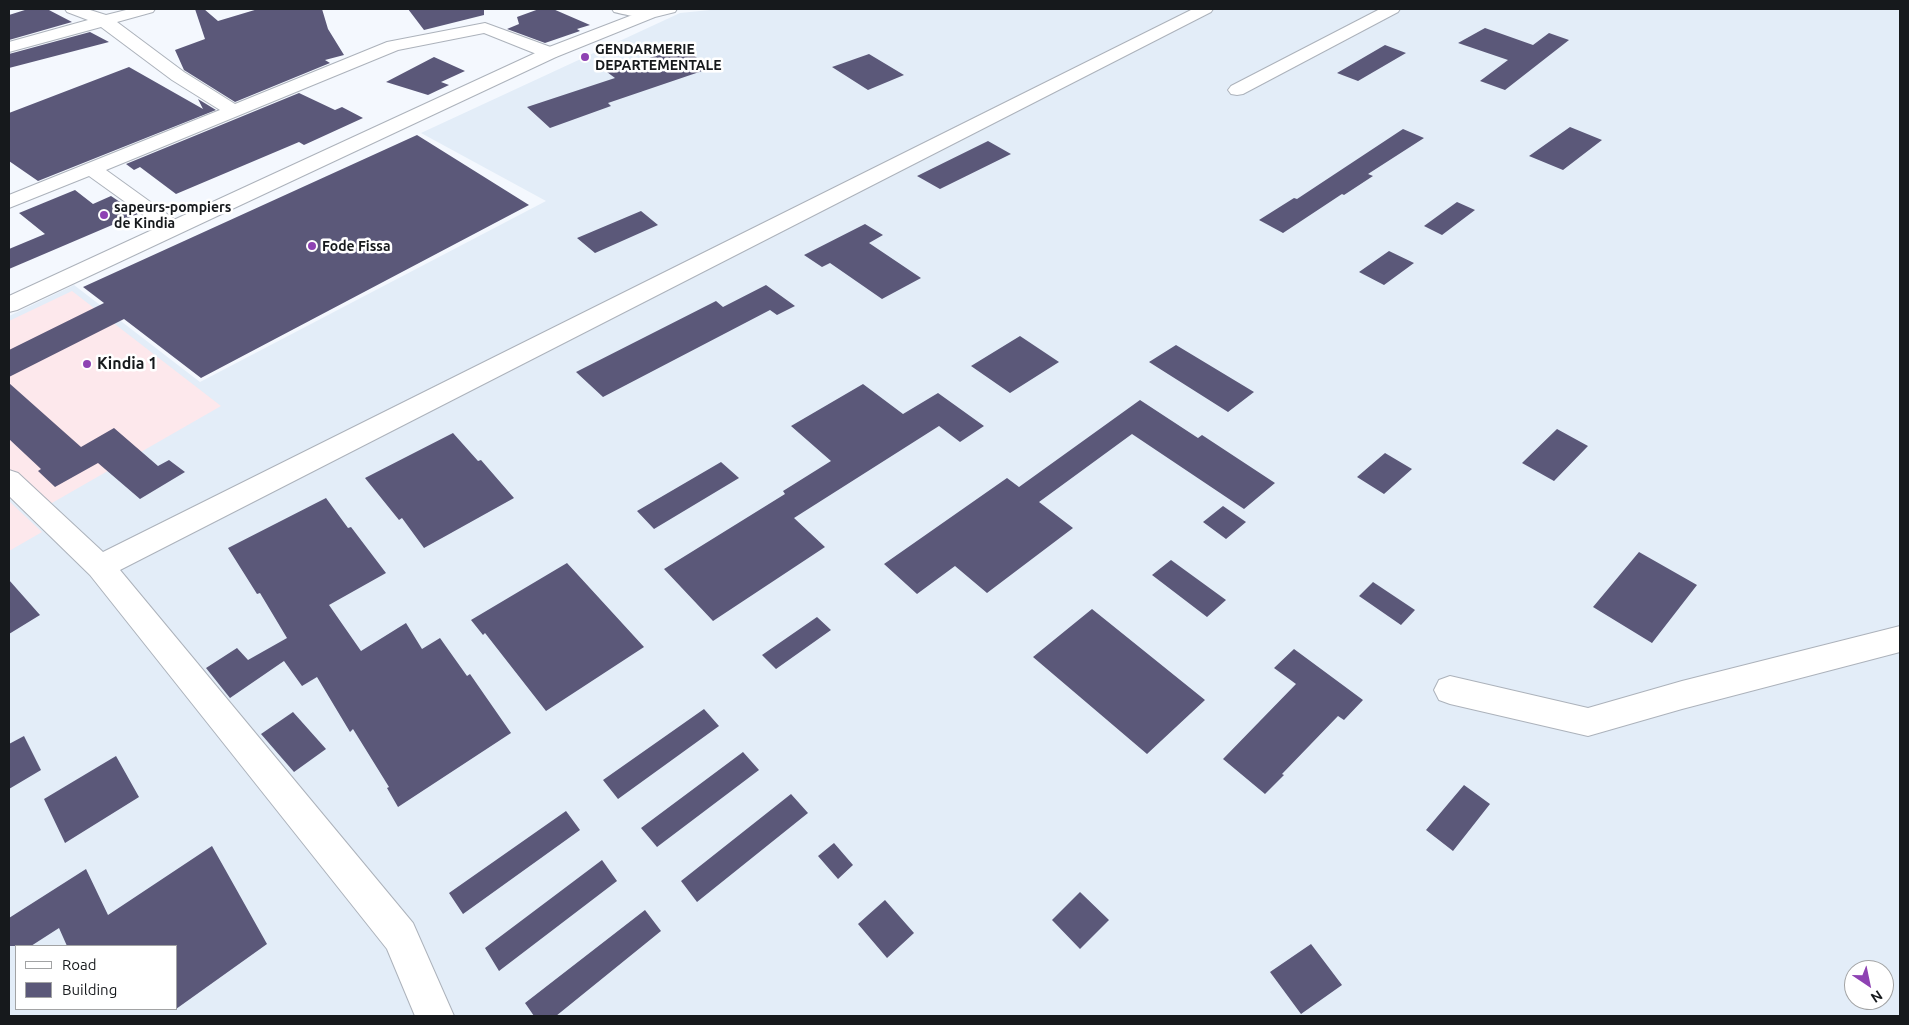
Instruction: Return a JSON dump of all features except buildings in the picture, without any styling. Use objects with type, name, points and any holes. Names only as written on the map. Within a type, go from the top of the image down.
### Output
[{"type":"street","points":[[73,9],[103,20],[178,76],[234,111]]},
{"type":"street","points":[[9,47],[147,9]]},
{"type":"street","points":[[620,9],[650,13]]},
{"type":"street","points":[[9,305],[550,53],[650,13],[669,9]]},
{"type":"street","points":[[100,567],[1174,15],[1205,9]]},
{"type":"street","points":[[1237,90],[1392,9]]},
{"type":"street","points":[[9,202],[393,46],[485,28],[550,53]]},
{"type":"street","points":[[92,169],[174,228]]},
{"type":"street","points":[[9,480],[100,567],[400,936],[435,1016]]},
{"type":"street","points":[[1450,690],[1588,722],[1682,695],[1900,639]]},
{"type":"shaded area","points":[[720,9],[1900,9],[1900,1016],[9,1016],[9,316],[74,285],[200,382],[546,201],[421,133],[680,13]]},
{"type":"shaded area","name":"Kindia 1","points":[[72,291],[221,406],[45,507],[9,472],[9,321]]},
{"type":"shaded area","points":[[9,501],[42,532],[9,551]]},
{"type":"place","name":"GENDARMERIE DEPARTEMENTALE","points":[[585,57]]},
{"type":"place","name":"sapeurs-pompiers de Kindia","points":[[104,215]]},
{"type":"place","name":"Fode Fissa","points":[[312,246]]},
{"type":"place","name":"Kindia 1","points":[[87,364]]}]
